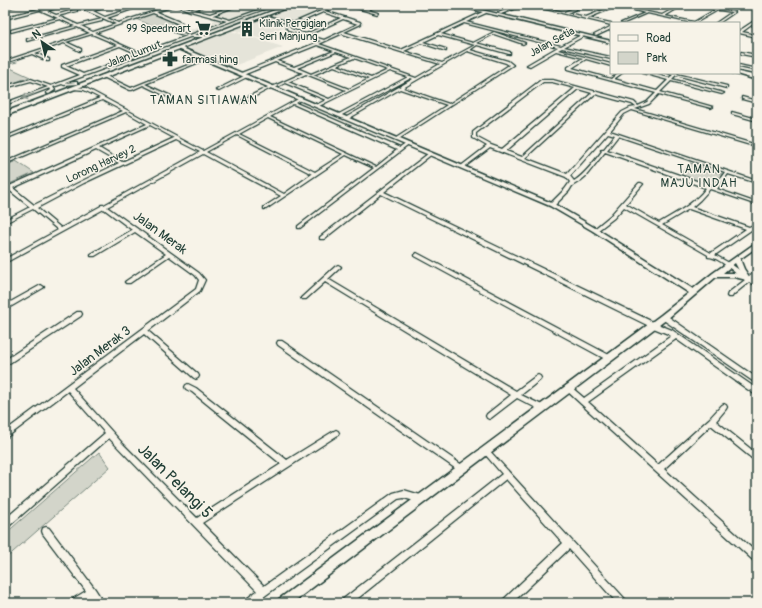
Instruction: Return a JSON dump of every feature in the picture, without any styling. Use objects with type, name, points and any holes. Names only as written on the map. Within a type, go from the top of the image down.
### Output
[{"type":"main road","name":"Jalan Lumut","points":[[5,110],[76,83],[179,48],[188,40],[232,27],[285,5]]},
{"type":"main road","points":[[268,16],[292,5]]},
{"type":"main road","points":[[456,5],[610,41]]},
{"type":"main road","points":[[464,5],[485,12]]},
{"type":"main road","points":[[464,5],[581,33],[583,35]]},
{"type":"main road","points":[[500,13],[527,22]]},
{"type":"main road","name":"Jalan Lumut","points":[[5,114],[72,88],[85,86],[103,76],[164,52],[188,40],[268,16]]},
{"type":"main road","points":[[552,26],[595,35],[610,41]]},
{"type":"main road","points":[[164,52],[186,51],[185,48],[188,40]]},
{"type":"main road","points":[[740,72],[757,75]]},
{"type":"main road","points":[[740,73],[757,78]]},
{"type":"street","points":[[5,8],[18,5]]},
{"type":"street","points":[[32,5],[140,54]]},
{"type":"street","points":[[44,11],[65,5]]},
{"type":"street","points":[[82,5],[79,6],[118,24]]},
{"type":"street","points":[[91,11],[113,5]]},
{"type":"street","points":[[104,18],[143,5]]},
{"type":"street","points":[[5,62],[176,5],[229,21]]},
{"type":"street","points":[[191,10],[205,5]]},
{"type":"street","points":[[211,15],[238,5]]},
{"type":"street","points":[[5,104],[140,54],[188,40],[229,21],[274,5]]},
{"type":"street","points":[[324,41],[287,28],[292,24],[338,5]]},
{"type":"street","points":[[347,5],[377,13]]},
{"type":"street","points":[[365,10],[376,5]]},
{"type":"street","points":[[500,13],[522,5]]},
{"type":"street","points":[[530,5],[610,24]]},
{"type":"street","points":[[563,13],[584,5]]},
{"type":"street","points":[[640,5],[631,9],[690,22]]},
{"type":"street","points":[[662,16],[682,5]]},
{"type":"street","points":[[585,18],[614,7]]},
{"type":"street","points":[[5,18],[40,9]]},
{"type":"street","points":[[697,22],[718,9],[734,12],[719,22]]},
{"type":"street","points":[[56,16],[76,10]]},
{"type":"street","points":[[218,90],[244,75],[344,33],[360,24],[322,11]]},
{"type":"street","points":[[152,12],[179,22],[181,24],[173,29],[188,40]]},
{"type":"street","points":[[402,51],[485,12]]},
{"type":"street","points":[[624,22],[646,12]]},
{"type":"street","points":[[268,16],[292,24]]},
{"type":"street","points":[[12,31],[60,18]]},
{"type":"street","points":[[306,35],[343,18]]},
{"type":"street","points":[[28,40],[101,20]]},
{"type":"street","points":[[740,32],[756,21]]},
{"type":"street","points":[[463,22],[610,58]]},
{"type":"street","points":[[595,35],[610,28]]},
{"type":"street","points":[[347,118],[498,31]]},
{"type":"street","points":[[740,32],[757,36]]},
{"type":"street","points":[[344,33],[442,64]]},
{"type":"street","points":[[437,34],[509,53]]},
{"type":"street","points":[[493,34],[524,43]]},
{"type":"street","name":"Jalan Setia","points":[[529,65],[583,35]]},
{"type":"street","points":[[757,40],[754,42],[757,44]]},
{"type":"street","points":[[63,42],[80,50]]},
{"type":"street","points":[[420,42],[445,50]]},
{"type":"street","points":[[317,44],[416,79]]},
{"type":"street","points":[[82,75],[63,66],[121,45]]},
{"type":"street","points":[[179,48],[552,205],[595,230],[693,292]]},
{"type":"street","points":[[397,139],[511,65],[507,62],[467,50]]},
{"type":"street","points":[[556,50],[610,65]]},
{"type":"street","points":[[294,68],[336,51]]},
{"type":"street","points":[[32,53],[48,60]]},
{"type":"street","points":[[742,53],[757,56]]},
{"type":"street","points":[[241,102],[272,87],[305,74],[312,74],[354,57]]},
{"type":"street","points":[[586,58],[569,68],[711,107]]},
{"type":"street","points":[[103,76],[128,89],[144,85],[206,59]]},
{"type":"street","points":[[275,61],[305,74]]},
{"type":"street","points":[[334,65],[371,79]]},
{"type":"street","points":[[740,66],[757,70]]},
{"type":"street","points":[[317,106],[390,70]]},
{"type":"street","points":[[312,74],[348,90]]},
{"type":"street","points":[[611,80],[619,74]]},
{"type":"street","points":[[648,74],[722,92]]},
{"type":"street","points":[[568,176],[623,113],[631,108],[648,103],[676,74],[726,87]]},
{"type":"street","points":[[339,115],[411,77]]},
{"type":"street","points":[[5,87],[31,80],[51,87]]},
{"type":"street","points":[[571,185],[571,179],[568,176],[490,146],[474,137],[474,132],[540,82],[552,81],[633,103],[637,106]]},
{"type":"street","points":[[285,82],[329,100]]},
{"type":"street","points":[[62,83],[76,83]]},
{"type":"street","points":[[144,85],[170,97]]},
{"type":"street","points":[[85,86],[126,111],[284,196]]},
{"type":"street","points":[[48,93],[53,90],[51,87]]},
{"type":"street","points":[[400,88],[450,104]]},
{"type":"street","points":[[503,151],[577,88]]},
{"type":"street","points":[[523,158],[594,93]]},
{"type":"street","points":[[5,138],[103,98]]},
{"type":"street","points":[[743,98],[757,102]]},
{"type":"street","points":[[5,261],[300,99]]},
{"type":"street","points":[[293,103],[400,150]]},
{"type":"street","points":[[631,108],[757,146]]},
{"type":"street","points":[[5,163],[126,111]]},
{"type":"street","points":[[732,113],[757,120]]},
{"type":"street","points":[[268,117],[376,168]]},
{"type":"street","points":[[7,189],[150,124]]},
{"type":"street","points":[[607,131],[757,182]]},
{"type":"street","points":[[237,134],[315,174]]},
{"type":"street","points":[[552,205],[571,185],[583,177],[603,150],[617,135]]},
{"type":"street","name":"Lorong Harvey 2","points":[[5,222],[177,138]]},
{"type":"street","points":[[300,227],[408,144]]},
{"type":"street","points":[[462,167],[490,146]]},
{"type":"street","points":[[96,148],[123,164]]},
{"type":"street","points":[[603,150],[757,204]]},
{"type":"street","points":[[266,208],[345,154]]},
{"type":"street","points":[[322,238],[430,154]]},
{"type":"street","points":[[715,190],[726,172]]},
{"type":"street","points":[[595,230],[624,205],[641,184]]},
{"type":"street","points":[[659,225],[688,207],[705,193],[708,188]]},
{"type":"street","points":[[7,189],[61,230]]},
{"type":"street","points":[[380,192],[676,336],[757,393]]},
{"type":"street","points":[[624,205],[757,284]]},
{"type":"street","name":"Jalan Merak","points":[[103,206],[197,274],[202,280]]},
{"type":"street","points":[[688,207],[749,229]]},
{"type":"street","points":[[710,256],[757,224]]},
{"type":"street","points":[[93,255],[135,230]]},
{"type":"street","points":[[283,603],[664,317],[693,292],[757,244]]},
{"type":"street","points":[[128,282],[170,254]]},
{"type":"street","points":[[417,255],[609,358]]},
{"type":"street","points":[[737,259],[746,277]]},
{"type":"street","points":[[304,298],[338,267]]},
{"type":"street","points":[[730,296],[730,294],[746,277],[757,273]]},
{"type":"street","points":[[715,275],[734,275],[746,277]]},
{"type":"street","points":[[325,279],[516,395],[542,408]]},
{"type":"street","name":"Jalan Merak 3","points":[[5,435],[198,290],[202,280]]},
{"type":"street","points":[[5,308],[41,287]]},
{"type":"street","points":[[5,363],[78,314]]},
{"type":"street","points":[[664,317],[757,381]]},
{"type":"street","points":[[144,331],[196,376]]},
{"type":"street","points":[[583,402],[676,336]]},
{"type":"street","points":[[280,343],[462,469]]},
{"type":"street","points":[[489,416],[538,378]]},
{"type":"street","points":[[188,387],[194,390],[286,464]]},
{"type":"street","name":"Jalan Pelangi 5","points":[[69,388],[109,434],[264,592]]},
{"type":"street","points":[[568,388],[757,558]]},
{"type":"street","points":[[659,470],[724,407]]},
{"type":"street","points":[[711,421],[757,458]]},
{"type":"street","points":[[196,523],[336,433]]},
{"type":"street","points":[[5,524],[109,434]]},
{"type":"street","points":[[486,451],[623,603]]},
{"type":"street","points":[[345,603],[507,474]]},
{"type":"street","points":[[248,603],[396,496],[404,494],[421,499]]},
{"type":"street","points":[[46,531],[100,603]]},
{"type":"street","points":[[506,603],[569,543]]},
{"type":"street","points":[[74,603],[92,592]]},
{"type":"shaded area","points":[[236,5],[336,5],[258,38],[224,27],[196,35],[184,32],[220,18],[209,14]]},
{"type":"shaded area","points":[[231,31],[283,47],[231,67],[191,50],[191,46]]},
{"type":"green space","points":[[154,13],[179,22],[159,29],[136,19]]},
{"type":"green space","points":[[6,66],[30,77],[5,86]]},
{"type":"green space","points":[[16,161],[34,173],[5,186],[5,166]]},
{"type":"green space","points":[[690,163],[722,174],[713,188],[679,176]]},
{"type":"green space","points":[[99,452],[110,467],[5,559],[5,534]]},
{"type":"waterway","points":[[5,65],[17,62]]},
{"type":"place","name":"99 Speedmart","points":[[203,28]]},
{"type":"place","name":"Klinik Pergigian Seri Manjung","points":[[247,29]]},
{"type":"place","name":"farmasi hing","points":[[170,59]]},
{"type":"district","name":"TAMAN SITIAWAN","points":[[204,100]]},
{"type":"district","name":"TAMAN MAJU INDAH","points":[[699,176]]}]
